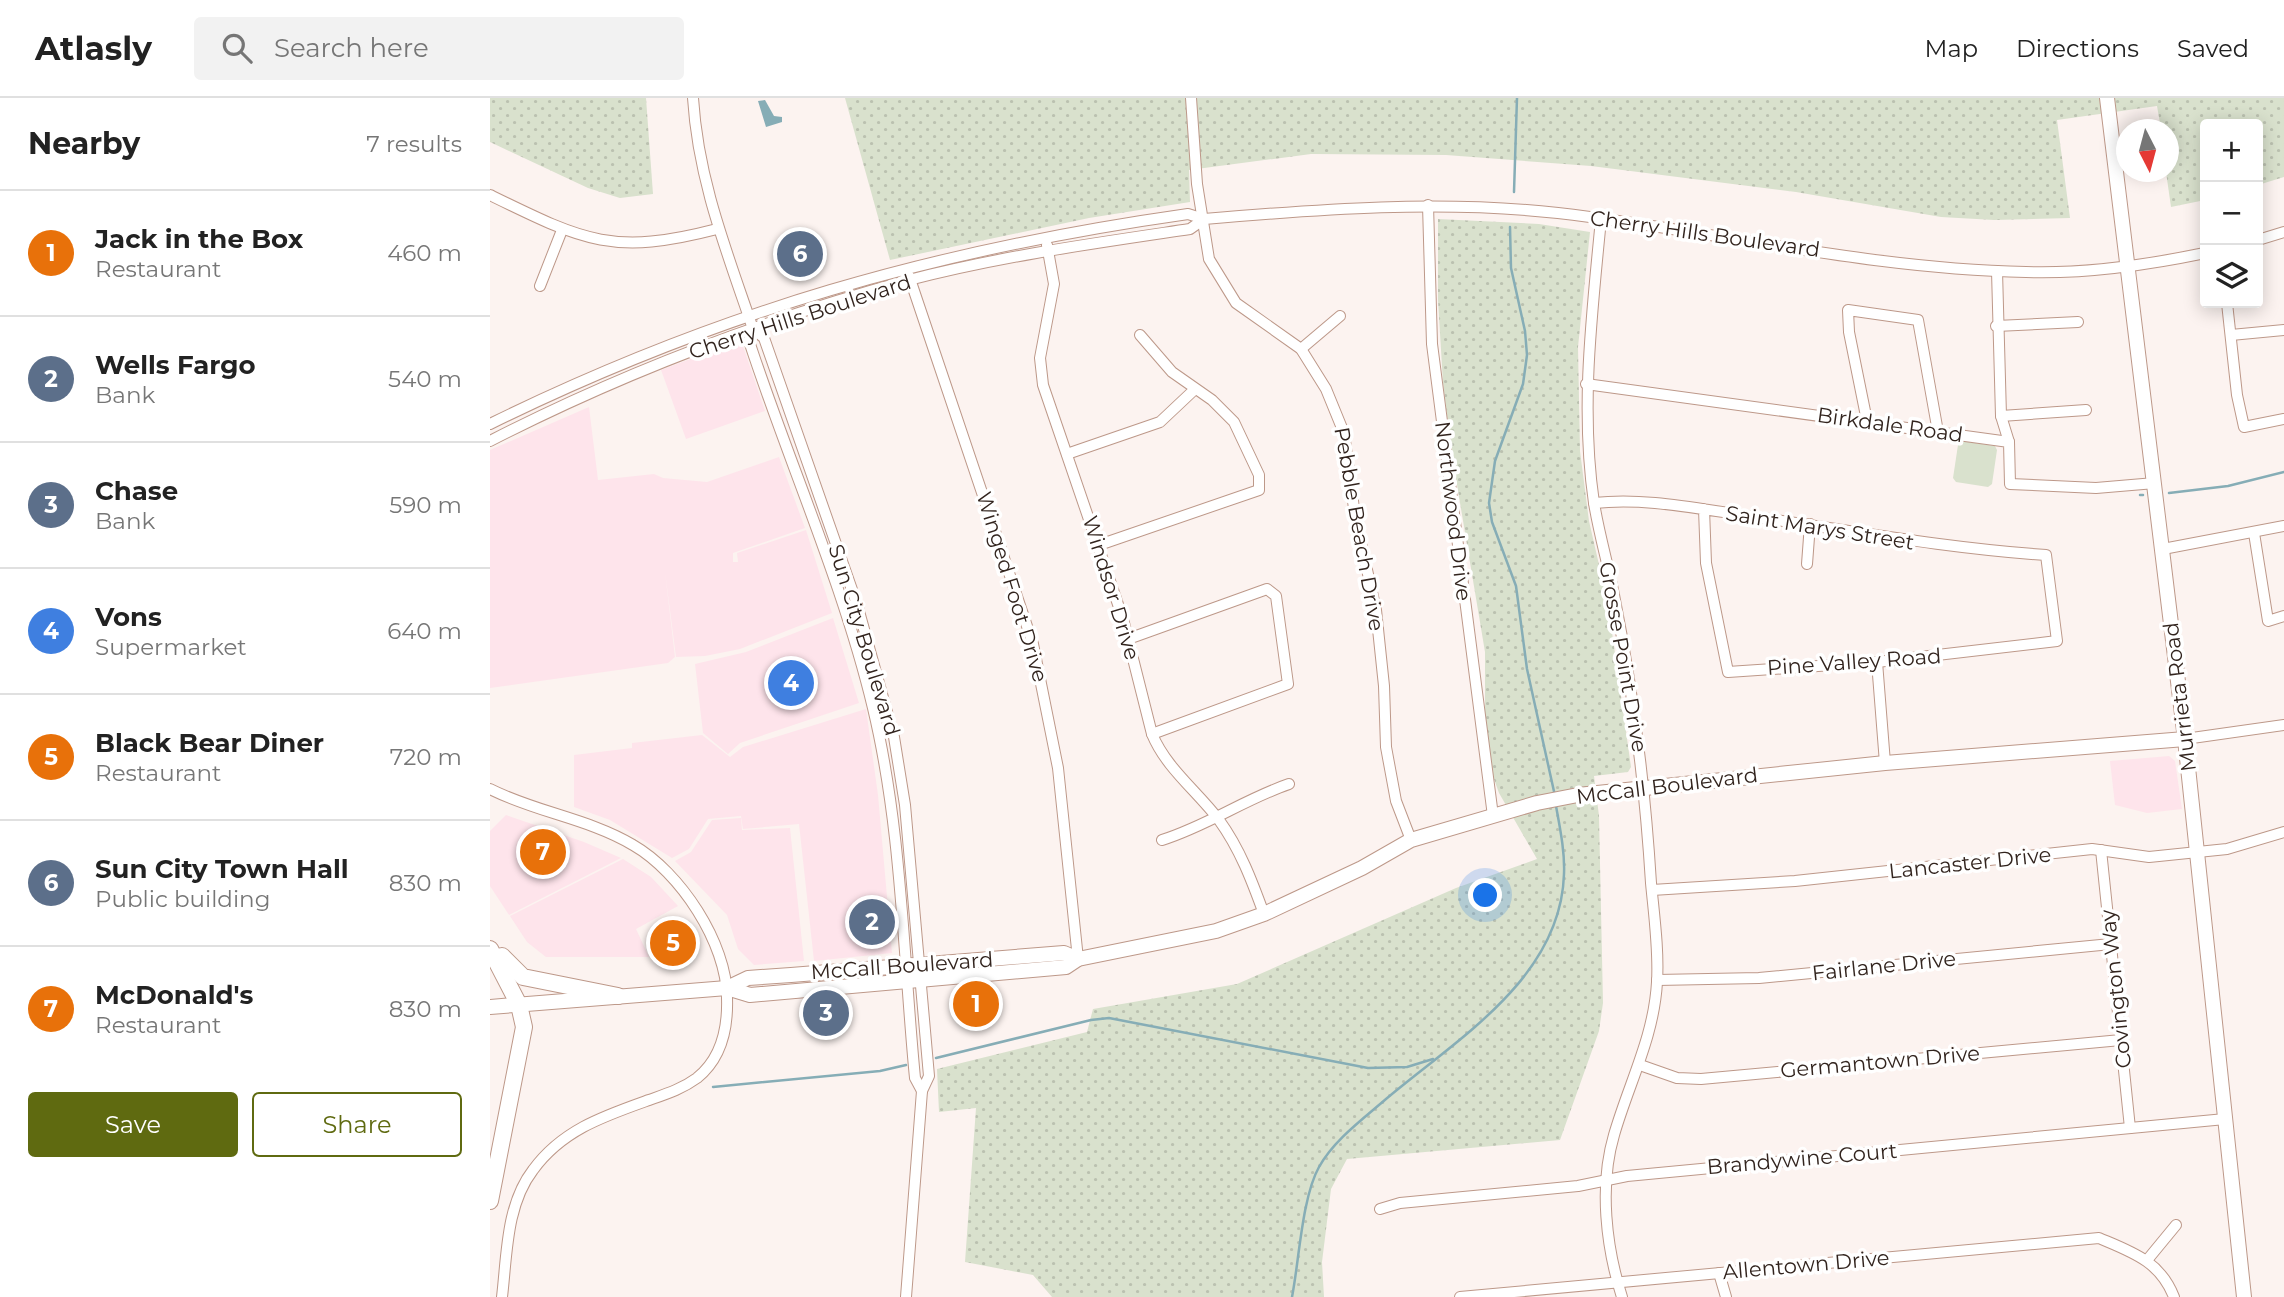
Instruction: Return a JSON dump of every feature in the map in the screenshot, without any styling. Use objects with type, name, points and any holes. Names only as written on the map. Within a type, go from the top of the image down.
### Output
[{"type":"highway","points":[[490,941],[523,977],[618,996]]},
{"type":"highway","points":[[490,948],[519,1005],[524,1027],[490,1201]]},
{"type":"main road","name":"Murrieta Road","points":[[2107,98],[2185,739],[2244,1297]]},
{"type":"main road","name":"McCall Boulevard","points":[[490,1007],[727,988],[748,978],[921,973],[1064,953],[1077,959],[1216,931],[1264,914],[1362,868],[1411,840],[1537,803],[1645,786],[1885,763],[2185,739]]},
{"type":"street","name":"Sun City Boulevard","points":[[693,98],[699,158],[718,229],[753,329],[764,338],[857,604],[883,688],[902,782],[929,1076],[922,1091],[906,1297]]},
{"type":"street","name":"Pebble Beach Drive","points":[[1191,98],[1197,184],[1209,259],[1236,303],[1301,349],[1326,388],[1344,433],[1355,516],[1376,610],[1384,685],[1386,747],[1396,801],[1411,840]]},
{"type":"street","points":[[490,195],[562,230],[606,242],[638,244],[670,241],[718,229]]},
{"type":"street","name":"Cherry Hills Boulevard","points":[[490,424],[643,354],[748,314],[906,267],[1046,235],[1188,214],[1204,219],[1323,209],[1428,205],[1507,209],[1601,219],[1930,267],[1997,271],[2058,272],[2200,254]]},
{"type":"street","name":"Northwood Drive","points":[[1428,205],[1432,344],[1493,816]]},
{"type":"street","name":"Cherry Hills Boulevard","points":[[490,441],[646,368],[753,329],[910,280],[1048,251],[1190,229],[1204,219]]},
{"type":"street","name":"Grosse Point Drive","points":[[1601,219],[1586,384],[1594,503],[1618,615],[1645,786],[1657,980],[1653,1021],[1614,1134],[1606,1181],[1608,1232],[1622,1297]]},
{"type":"street","points":[[540,286],[562,230]]},
{"type":"street","points":[[2263,238],[2284,232]]},
{"type":"street","name":"Windsor Drive","points":[[1046,235],[1054,284],[1053,302],[1040,358],[1043,385],[1099,545],[1128,639],[1152,734],[1159,752],[1218,819],[1248,872],[1264,914]]},
{"type":"street","name":"Winged Foot Drive","points":[[906,267],[1036,655],[1058,768],[1077,959]]},
{"type":"street","points":[[1997,271],[1996,326],[2001,416],[2009,443],[2010,484],[2096,488],[2155,483]]},
{"type":"street","points":[[2228,308],[2237,396],[2244,427],[2284,419]]},
{"type":"street","points":[[1867,421],[1849,332],[1848,310],[1918,320],[1938,432]]},
{"type":"street","points":[[1301,349],[1340,316]]},
{"type":"street","points":[[1996,326],[2078,322]]},
{"type":"street","name":"Sun City Boulevard","points":[[753,329],[749,341],[844,612],[872,706],[891,804],[915,1078],[922,1091]]},
{"type":"street","points":[[2231,335],[2284,330]]},
{"type":"street","points":[[1099,545],[1259,490],[1259,474],[1234,422],[1212,400],[1194,390],[1172,372],[1140,335]]},
{"type":"street","name":"Birkdale Road","points":[[1586,384],[1867,421],[2009,443]]},
{"type":"street","points":[[1067,454],[1160,422],[1194,390]]},
{"type":"street","points":[[2001,416],[2086,410]]},
{"type":"street","name":"Saint Marys Street","points":[[1594,503],[1625,499],[1810,524],[1926,544],[2046,555]]},
{"type":"street","name":"Pine Valley Road","points":[[1704,509],[1706,564],[1728,672],[1877,663],[2057,641],[2046,555]]},
{"type":"street","points":[[1807,564],[1810,524]]},
{"type":"street","points":[[2163,549],[2284,526]]},
{"type":"street","points":[[2254,533],[2268,621],[2284,616]]},
{"type":"street","points":[[1128,639],[1267,589],[1276,596],[1288,684],[1152,734]]},
{"type":"street","points":[[1877,663],[1885,763]]},
{"type":"street","name":"McCall Boulevard","points":[[2185,739],[2284,724]]},
{"type":"street","points":[[1162,840],[1218,819],[1263,793],[1289,784]]},
{"type":"street","points":[[490,789],[634,845],[661,867],[703,919],[719,953],[727,988],[728,1021],[724,1039],[714,1059],[698,1077],[679,1090],[598,1118],[573,1131],[549,1150],[531,1171],[518,1197],[511,1224],[502,1297]]},
{"type":"street","name":"Lancaster Drive","points":[[1652,890],[1795,881],[2101,850],[2149,857],[2227,849],[2284,832]]},
{"type":"street","name":"Covington Way","points":[[2101,850],[2130,1128]]},
{"type":"street","name":"Fairlane Drive","points":[[1657,980],[1759,978],[2111,944]]},
{"type":"street","name":"Germantown Drive","points":[[1640,1065],[1677,1077],[1701,1079],[2121,1040]]},
{"type":"street","name":"Brandywine Court","points":[[1380,1209],[1400,1203],[1640,1175],[2225,1119]]},
{"type":"street","points":[[2174,1297],[2157,1268],[2148,1259],[2176,1225]]},
{"type":"street","name":"Allentown Drive","points":[[1460,1297],[1523,1294],[1618,1282],[2098,1238],[2148,1259]]},
{"type":"street","points":[[1719,1273],[1726,1297]]},
{"type":"shaded area","points":[[733,343],[743,346],[765,411],[686,439],[661,370]]},
{"type":"shaded area","points":[[589,407],[598,480],[654,474],[663,478],[707,482],[779,457],[805,528],[733,553],[733,562],[738,562],[737,553],[806,530],[832,613],[740,649],[705,656],[676,657],[665,572],[675,657],[668,663],[490,688],[490,450]]},
{"type":"shaded area","points":[[833,618],[859,703],[740,743],[728,754],[703,733],[695,664],[746,652]]},
{"type":"shaded area","points":[[866,709],[878,795],[892,953],[814,961],[799,824],[743,829],[741,816],[708,819],[689,849],[672,858],[610,820],[574,807],[574,755],[632,748],[632,743],[702,735],[730,757],[743,747]]},
{"type":"shaded area","points":[[2169,756],[2175,761],[2182,809],[2147,813],[2115,805],[2110,761]]},
{"type":"shaded area","points":[[506,815],[621,858],[509,915],[490,886],[490,831]]},
{"type":"shaded area","points":[[741,818],[742,830],[790,828],[804,961],[754,965],[738,949],[727,915],[675,861],[691,852],[712,820]]},
{"type":"shaded area","points":[[623,859],[651,877],[678,906],[636,929],[649,957],[546,957],[527,942],[510,916]]},
{"type":"green space","points":[[490,98],[646,98],[653,194],[620,198],[588,188],[490,142]]},
{"type":"green space","points":[[845,98],[2284,98],[2284,177],[2263,183],[2263,119],[2200,119],[2200,201],[2171,207],[2167,182],[2179,182],[2179,119],[2159,119],[2157,106],[2057,120],[2070,218],[1994,220],[1941,217],[1796,192],[1591,166],[1446,155],[1311,154],[1189,170],[1190,202],[1089,218],[890,260]]},
{"type":"green space","points":[[1438,219],[1539,224],[1590,232],[1578,347],[1580,451],[1589,521],[1608,604],[1631,767],[1628,772],[1594,776],[1599,816],[1603,1003],[1599,1031],[1560,1140],[1347,1159],[1331,1189],[1322,1262],[1324,1297],[1052,1297],[1033,1275],[965,1262],[976,1108],[939,1112],[937,1069],[1087,1032],[1093,1009],[1237,984],[1456,888],[1537,859],[1499,793],[1485,754],[1485,652],[1452,455],[1443,383],[1438,300]]},
{"type":"green space","points":[[1962,441],[1995,446],[1997,450],[1992,484],[1988,487],[1956,482],[1953,478],[1958,445]]},
{"type":"water","points":[[765,100],[774,116],[782,117],[782,122],[766,127],[758,101]]},
{"type":"waterway","points":[[1514,192],[1517,98]]},
{"type":"waterway","points":[[1510,227],[1511,268],[1525,331],[1527,355],[1523,384],[1495,461],[1489,503],[1492,522],[1516,586],[1527,669],[1555,796]]},
{"type":"waterway","points":[[2169,493],[2228,486],[2284,472]]},
{"type":"waterway","points":[[1292,1297],[1309,1195],[1313,1180],[1325,1157],[1359,1122],[1473,1029],[1500,1003],[1525,975],[1545,945],[1558,911],[1564,874],[1556,806]]},
{"type":"waterway","points":[[936,1058],[1091,1020],[1109,1018],[1368,1068],[1407,1067],[1433,1059]]},
{"type":"waterway","points":[[713,1087],[880,1071],[906,1065]]},
{"type":"place","name":"Sun City Town Hall","points":[[800,254]]},
{"type":"place","name":"Vons","points":[[791,683]]},
{"type":"place","name":"McDonald's","points":[[543,852]]},
{"type":"place","name":"Wells Fargo","points":[[872,922]]},
{"type":"place","name":"Black Bear Diner","points":[[673,943]]},
{"type":"place","name":"Jack in the Box","points":[[976,1004]]},
{"type":"place","name":"Chase","points":[[826,1013]]}]
